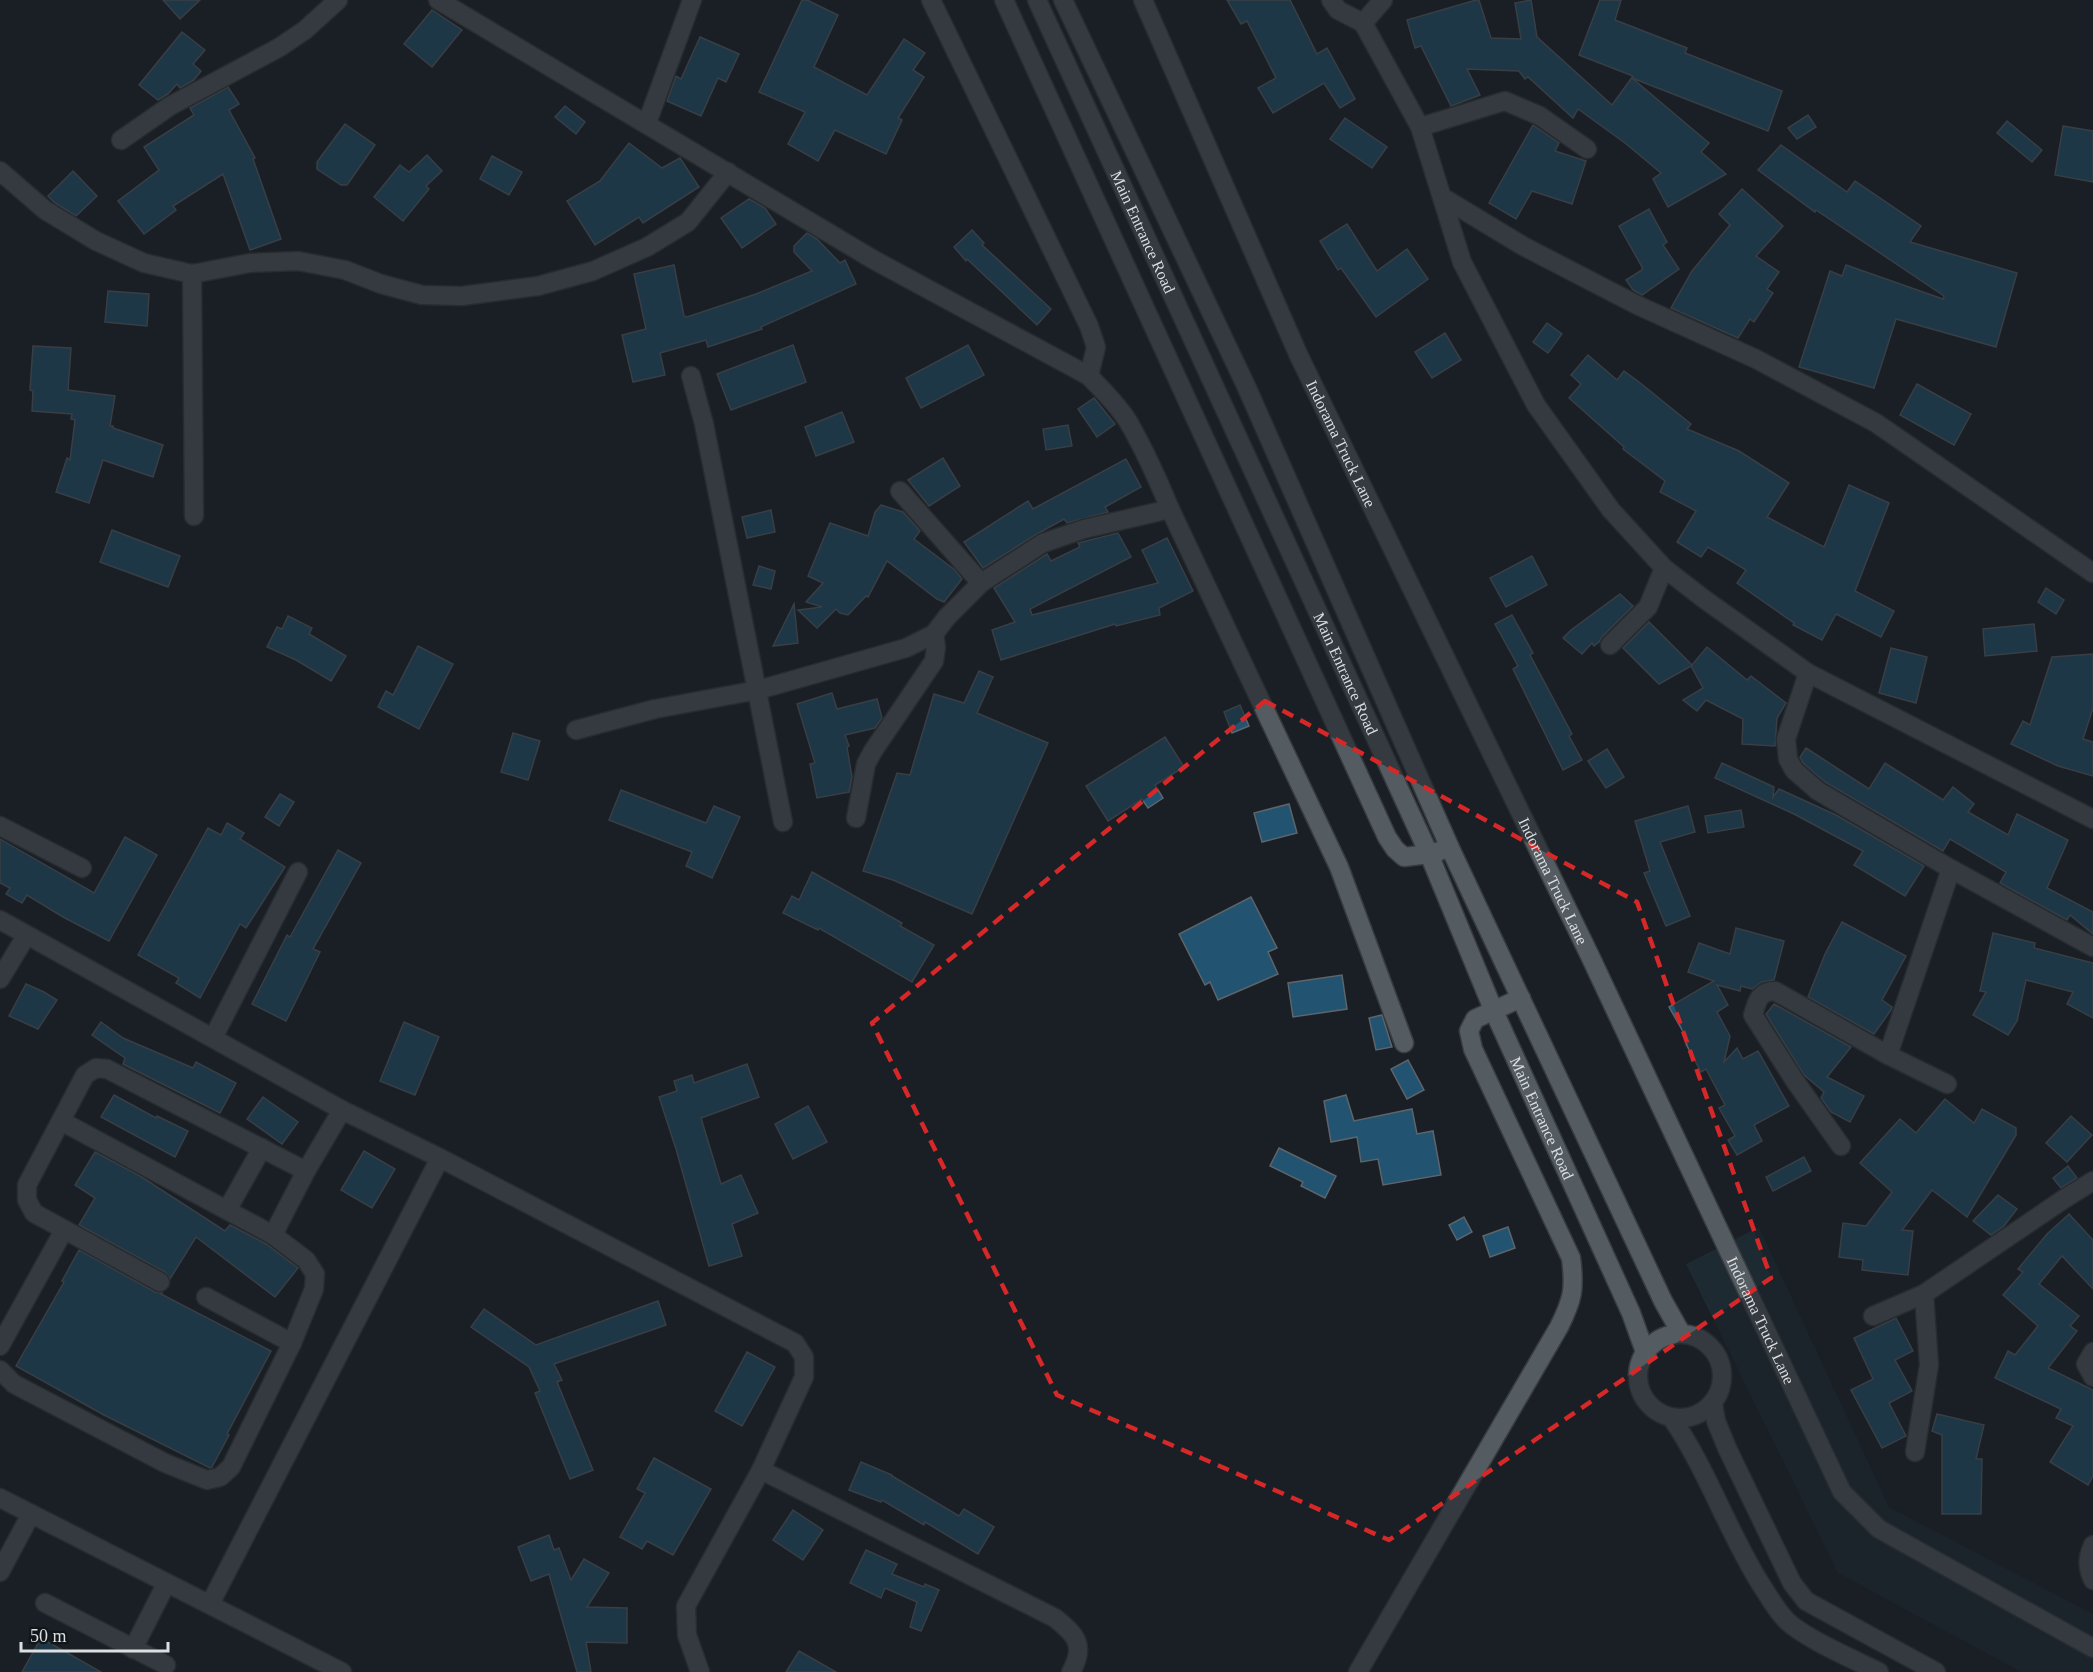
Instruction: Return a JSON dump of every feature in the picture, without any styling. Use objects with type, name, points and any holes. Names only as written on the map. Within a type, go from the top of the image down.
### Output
[{"type":"street","points":[[121,140],[170,106],[279,47],[305,30],[338,0]]},
{"type":"street","points":[[438,0],[874,260],[1089,376],[1129,422],[1156,476],[1339,867],[1404,1042]]},
{"type":"street","points":[[647,123],[692,0]]},
{"type":"street","points":[[931,0],[1089,326],[1096,347],[1089,376]]},
{"type":"street","points":[[1004,0],[1387,837],[1404,857],[1429,854],[1450,848]]},
{"type":"street","name":"Main Entrance Road","points":[[1037,0],[1429,854],[1493,1009],[1631,1312],[1645,1352]]},
{"type":"street","points":[[1063,0],[1247,388],[1450,848],[1663,1300],[1681,1333]]},
{"type":"street","name":"Indorama Truck Lane","points":[[1143,0],[1299,356],[1585,945],[1842,1492],[1879,1528],[2093,1648]]},
{"type":"street","points":[[1331,0],[1338,10],[1363,23],[1420,127],[1462,262],[1536,405],[1611,510],[1664,568],[1808,673],[2093,819]]},
{"type":"street","points":[[1363,23],[1383,0]]},
{"type":"street","points":[[1420,127],[1505,102],[1540,116],[1587,149]]},
{"type":"street","points":[[0,171],[45,210],[96,241],[144,262],[192,274],[250,263],[298,261],[345,270],[381,284],[422,295],[462,296],[538,286],[593,272],[647,247],[688,222],[728,172]]},
{"type":"street","points":[[1442,197],[1523,246],[1637,304],[1756,359],[1876,423],[2093,573]]},
{"type":"street","points":[[192,274],[194,516]]},
{"type":"street","points":[[691,376],[704,424],[783,822]]},
{"type":"street","points":[[900,491],[981,583]]},
{"type":"street","points":[[576,730],[655,709],[758,690],[906,648],[934,634],[947,617],[981,583],[1043,543],[1084,529],[1170,509]]},
{"type":"street","points":[[1610,645],[1648,607],[1664,568]]},
{"type":"street","points":[[856,818],[866,764],[934,661],[936,647],[934,634]]},
{"type":"street","points":[[1808,673],[1786,739],[1788,759],[1794,770],[1818,791],[1951,869],[2093,947]]},
{"type":"street","points":[[0,826],[82,868]]},
{"type":"street","points":[[1888,1055],[1951,869]]},
{"type":"street","points":[[213,1038],[298,872]]},
{"type":"street","points":[[0,920],[342,1110],[440,1158],[795,1343],[804,1357],[804,1377],[760,1470],[686,1606],[687,1635],[700,1672]]},
{"type":"street","points":[[0,979],[26,936]]},
{"type":"street","points":[[1841,1146],[1795,1081],[1753,1015],[1756,1001],[1761,994],[1775,991],[1888,1055],[1947,1083]]},
{"type":"street","points":[[1358,1672],[1554,1337],[1571,1304],[1574,1284],[1571,1258],[1473,1049],[1469,1031],[1475,1019],[1521,998]]},
{"type":"street","points":[[160,1282],[34,1213],[27,1200],[27,1185],[85,1075],[96,1068],[107,1069],[306,1171]]},
{"type":"street","points":[[273,1234],[342,1110]]},
{"type":"street","points":[[0,1370],[14,1384],[165,1463],[207,1480],[220,1477],[231,1467],[292,1343],[314,1289],[315,1274],[306,1260],[273,1234],[61,1121]]},
{"type":"street","points":[[227,1210],[262,1148]]},
{"type":"street","points":[[210,1604],[440,1158]]},
{"type":"street","points":[[1873,1316],[1924,1294],[2093,1181]]},
{"type":"street","points":[[0,1346],[5,1324],[64,1230]]},
{"type":"street","points":[[1915,1452],[1929,1365],[1924,1294]]},
{"type":"street","points":[[206,1297],[292,1343]]},
{"type":"street","points":[[1681,1333],[1704,1340],[1713,1348],[1723,1370],[1723,1382],[1713,1404],[1701,1413],[1686,1418],[1671,1417],[1650,1406],[1643,1397],[1638,1374],[1645,1352],[1661,1338],[1681,1333]]},
{"type":"street","points":[[2093,1352],[2086,1364],[2093,1377]]},
{"type":"street","points":[[1713,1404],[1716,1421],[1726,1448],[1792,1583],[1806,1601],[1936,1672]]},
{"type":"street","points":[[1671,1417],[1698,1461],[1745,1558],[1770,1599],[1787,1621],[1811,1637],[1879,1672]]},
{"type":"street","points":[[760,1470],[1055,1618],[1072,1632],[1079,1647],[1078,1659],[1071,1672]]},
{"type":"street","points":[[0,1498],[342,1672]]},
{"type":"street","points":[[0,1572],[32,1514]]},
{"type":"street","points":[[2093,1545],[2088,1554],[2088,1569],[2093,1580]]},
{"type":"street","points":[[134,1648],[166,1584]]},
{"type":"street","points":[[45,1603],[166,1665]]},
{"type":"highlighted area","points":[[1265,701],[1637,902],[1771,1278],[1389,1540],[1057,1395],[872,1023]]},
{"type":"shaded area","points":[[1759,1227],[1889,1507],[2093,1614],[2093,1672],[2021,1672],[1838,1573],[1686,1264]]},
{"type":"building","points":[[163,0],[200,0],[180,19]]},
{"type":"building","points":[[802,0],[807,0],[838,15],[814,67],[867,95],[904,39],[925,53],[913,70],[924,77],[898,118],[902,120],[886,154],[835,130],[818,161],[788,144],[805,112],[759,92]]},
{"type":"building","points":[[1227,0],[1290,0],[1317,54],[1327,48],[1355,99],[1340,108],[1324,83],[1273,113],[1258,88],[1276,78],[1247,21],[1241,24]]},
{"type":"building","points":[[1479,0],[1491,38],[1521,39],[1515,3],[1531,0],[1537,37],[1612,105],[1633,76],[1579,55],[1600,0],[1621,0],[1615,20],[1687,48],[1685,53],[1782,91],[1768,131],[1632,78],[1709,143],[1701,152],[1726,174],[1668,207],[1653,179],[1661,173],[1578,109],[1573,118],[1528,77],[1525,79],[1519,71],[1467,69],[1480,95],[1451,106],[1421,46],[1415,48],[1407,20]]},
{"type":"building","points":[[432,10],[462,30],[432,67],[404,44]]},
{"type":"building","points":[[182,32],[205,50],[193,64],[201,71],[194,80],[180,88],[177,84],[168,94],[158,100],[139,85]]},
{"type":"building","points":[[700,37],[739,54],[726,82],[718,78],[701,116],[667,101],[676,76],[681,79]]},
{"type":"building","points":[[228,87],[239,104],[229,110],[255,158],[253,159],[281,239],[250,250],[223,174],[173,206],[176,210],[144,234],[118,201],[159,170],[144,147],[194,115],[190,108]]},
{"type":"building","points":[[565,106],[585,122],[576,134],[555,117]]},
{"type":"building","points":[[1808,115],[1816,127],[1797,139],[1788,128]]},
{"type":"building","points":[[1345,118],[1387,147],[1372,168],[1330,139]]},
{"type":"building","points":[[2007,121],[2042,150],[2032,162],[1997,133]]},
{"type":"building","points":[[345,124],[375,145],[347,185],[341,185],[317,169],[317,162]]},
{"type":"building","points":[[1533,125],[1559,143],[1555,151],[1586,161],[1572,204],[1532,191],[1516,219],[1489,203]]},
{"type":"building","points":[[2063,126],[2093,131],[2093,182],[2055,175]]},
{"type":"building","points":[[629,143],[662,168],[680,158],[699,187],[643,223],[639,217],[595,245],[567,201],[600,181]]},
{"type":"building","points":[[1781,145],[1847,192],[1855,181],[1921,226],[1910,242],[2017,273],[1996,347],[1896,319],[1874,388],[1799,367],[1830,271],[1842,276],[1846,265],[1943,299],[1944,296],[1816,210],[1815,212],[1758,170]]},
{"type":"building","points":[[427,155],[442,171],[426,186],[429,189],[403,221],[374,197],[400,165],[409,172]]},
{"type":"building","points":[[492,156],[522,172],[509,195],[480,179]]},
{"type":"building","points":[[73,171],[97,196],[76,216],[48,196]]},
{"type":"building","points":[[1742,189],[1783,226],[1756,256],[1779,272],[1767,289],[1773,293],[1754,322],[1750,319],[1738,338],[1671,308],[1692,271],[1730,225],[1719,214]]},
{"type":"building","points":[[749,199],[765,208],[776,224],[742,248],[721,218]]},
{"type":"building","points":[[1649,209],[1667,242],[1663,245],[1679,269],[1642,295],[1633,290],[1626,280],[1642,270],[1642,267],[1619,226]]},
{"type":"building","points":[[1347,224],[1377,271],[1407,249],[1428,279],[1376,317],[1341,268],[1338,270],[1320,241]]},
{"type":"building","points":[[972,230],[984,243],[982,245],[1051,309],[1037,325],[967,259],[966,261],[954,247]]},
{"type":"building","points":[[807,233],[817,239],[840,263],[845,260],[856,284],[761,327],[762,329],[708,347],[706,340],[660,353],[665,375],[633,382],[622,335],[646,329],[634,274],[674,265],[684,316],[687,317],[756,294],[812,271],[794,252],[794,246]]},
{"type":"building","points":[[108,291],[149,294],[147,326],[105,322]]},
{"type":"building","points":[[1547,323],[1562,334],[1548,353],[1533,342]]},
{"type":"building","points":[[1445,333],[1461,360],[1432,378],[1415,352]]},
{"type":"building","points":[[793,345],[806,382],[731,410],[717,374]]},
{"type":"building","points":[[968,345],[984,375],[921,408],[906,378]]},
{"type":"building","points":[[33,346],[71,348],[68,390],[115,396],[110,426],[163,445],[153,477],[103,460],[89,503],[56,492],[67,458],[70,460],[75,420],[71,419],[72,414],[32,411],[33,391],[30,390]]},
{"type":"building","points":[[1588,355],[1617,380],[1624,371],[1639,382],[1691,424],[1687,429],[1739,451],[1789,483],[1767,517],[1824,547],[1849,485],[1889,503],[1855,591],[1894,611],[1881,637],[1836,614],[1822,640],[1793,625],[1794,623],[1737,583],[1746,570],[1708,547],[1701,557],[1677,542],[1696,511],[1660,492],[1665,481],[1623,449],[1624,447],[1569,398],[1581,384],[1571,375]]},
{"type":"building","points":[[1917,384],[1971,414],[1954,445],[1900,415]]},
{"type":"building","points":[[1094,398],[1115,424],[1097,437],[1078,409]]},
{"type":"building","points":[[842,412],[854,442],[816,456],[805,427]]},
{"type":"building","points":[[1068,425],[1072,446],[1046,450],[1043,429]]},
{"type":"building","points":[[943,458],[960,486],[929,506],[908,480]]},
{"type":"building","points":[[1126,459],[1141,487],[1105,507],[1108,512],[1067,523],[1064,519],[983,568],[964,542],[1028,501],[1033,509]]},
{"type":"building","points":[[881,505],[903,512],[920,531],[914,539],[955,570],[962,579],[944,602],[887,561],[868,597],[866,596],[848,615],[836,609],[817,628],[798,610],[822,607],[806,602],[823,583],[808,576],[830,523],[868,536],[875,512]]},
{"type":"building","points":[[771,510],[775,532],[747,538],[742,517]]},
{"type":"building","points":[[112,530],[180,556],[168,587],[100,562]]},
{"type":"building","points":[[1118,533],[1131,557],[1030,609],[1032,615],[1158,583],[1142,550],[1167,538],[1193,591],[1159,608],[1160,615],[1116,626],[1115,624],[1001,660],[992,630],[1015,622],[994,588],[1047,554],[1051,561],[1080,547],[1078,543]]},
{"type":"building","points":[[1532,556],[1547,585],[1506,607],[1490,578]]},
{"type":"building","points":[[759,566],[775,571],[771,589],[753,585]]},
{"type":"building","points":[[2046,588],[2064,600],[2056,614],[2038,602]]},
{"type":"building","points":[[1620,594],[1633,606],[1594,646],[1592,643],[1582,654],[1563,638],[1571,630]]},
{"type":"building","points":[[794,604],[798,643],[773,646]]},
{"type":"building","points":[[1512,615],[1533,653],[1530,655],[1572,734],[1569,736],[1582,760],[1563,770],[1513,669],[1518,666],[1495,624]]},
{"type":"building","points":[[288,616],[312,628],[309,634],[346,656],[331,681],[296,660],[267,647],[277,627],[282,629]]},
{"type":"building","points":[[1649,622],[1692,665],[1707,647],[1747,680],[1751,676],[1786,703],[1777,718],[1775,746],[1742,744],[1743,719],[1706,700],[1697,711],[1683,700],[1703,688],[1691,666],[1659,684],[1623,648]]},
{"type":"building","points":[[2034,624],[2037,651],[1985,656],[1983,629]]},
{"type":"building","points":[[418,646],[453,664],[419,729],[378,707],[386,691],[393,695]]},
{"type":"building","points":[[1891,648],[1927,657],[1916,703],[1879,693]]},
{"type":"building","points":[[2093,654],[2093,708],[2083,739],[2093,742],[2093,776],[2058,766],[2011,744],[2023,721],[2030,725],[2052,657]]},
{"type":"building","points":[[979,671],[993,677],[977,713],[1048,743],[972,914],[893,880],[863,871],[897,773],[910,775],[934,694],[964,703]]},
{"type":"building","points":[[832,693],[837,709],[877,699],[882,718],[875,728],[845,735],[849,746],[847,747],[852,777],[849,792],[817,798],[810,764],[815,763],[797,704]]},
{"type":"building","points":[[1240,705],[1249,726],[1232,733],[1224,712]]},
{"type":"building","points":[[513,733],[540,741],[528,780],[501,772]]},
{"type":"building","points":[[1165,737],[1184,767],[1155,785],[1163,798],[1148,808],[1142,799],[1108,821],[1086,786]]},
{"type":"building","points":[[1806,748],[1869,789],[1885,763],[1943,800],[1953,787],[1974,804],[1968,812],[2008,835],[2017,814],[2068,840],[2047,888],[2093,912],[2093,934],[2070,915],[2067,920],[2000,883],[2006,872],[1950,839],[1943,851],[1825,782],[1803,763],[1800,757]]},
{"type":"building","points":[[1607,749],[1624,777],[1606,788],[1588,761]]},
{"type":"building","points":[[1722,763],[1774,787],[1773,797],[1779,789],[1836,815],[1924,866],[1905,896],[1854,865],[1863,851],[1794,814],[1715,778]]},
{"type":"building","points":[[621,790],[706,823],[714,806],[740,817],[712,878],[686,866],[692,852],[609,820]]},
{"type":"building","points":[[280,794],[294,802],[279,826],[265,817]]},
{"type":"building","points":[[1289,804],[1297,833],[1262,842],[1254,813]]},
{"type":"building","points":[[1688,806],[1695,832],[1660,842],[1690,916],[1666,926],[1644,873],[1650,871],[1635,821]]},
{"type":"building","points":[[1741,810],[1744,827],[1708,833],[1705,816]]},
{"type":"building","points":[[227,823],[244,833],[240,839],[285,867],[246,928],[240,924],[200,998],[176,983],[179,978],[138,955],[208,828],[221,835]]},
{"type":"building","points":[[125,837],[157,855],[109,941],[27,895],[22,903],[6,894],[10,888],[0,883],[0,839],[94,893]]},
{"type":"building","points":[[338,850],[361,863],[313,949],[320,952],[286,1021],[252,1004],[287,935],[290,937]]},
{"type":"building","points":[[812,872],[902,923],[900,926],[934,945],[912,982],[819,928],[818,930],[783,913],[792,896],[799,900]]},
{"type":"building","points":[[1251,897],[1277,948],[1268,952],[1278,974],[1218,1000],[1210,982],[1205,985],[1179,934]]},
{"type":"building","points":[[1842,922],[1906,956],[1882,1000],[1892,1007],[1891,1010],[1874,1034],[1808,997],[1825,954]]},
{"type":"building","points":[[1736,928],[1784,941],[1774,980],[1762,982],[1752,989],[1741,986],[1740,991],[1717,985],[1728,1005],[1717,1012],[1730,1036],[1724,1062],[1737,1048],[1743,1059],[1758,1051],[1789,1106],[1754,1125],[1762,1141],[1737,1155],[1728,1140],[1735,1136],[1719,1108],[1725,1105],[1706,1069],[1701,1072],[1686,1044],[1689,1042],[1669,1007],[1714,981],[1688,972],[1699,943],[1730,954]]},
{"type":"building","points":[[1993,933],[2035,943],[2034,948],[2093,963],[2093,1018],[2067,1004],[2073,992],[2026,980],[2017,1021],[2008,1035],[1973,1015],[1986,992],[1980,991]]},
{"type":"building","points":[[1342,975],[1347,1009],[1293,1017],[1288,983]]},
{"type":"building","points":[[26,984],[57,1000],[38,1029],[9,1016]]},
{"type":"building","points":[[1774,1004],[1851,1047],[1827,1077],[1864,1096],[1850,1122],[1831,1112],[1821,1098],[1824,1092],[1804,1075],[1766,1014]]},
{"type":"building","points":[[1382,1015],[1392,1047],[1376,1050],[1369,1018]]},
{"type":"building","points":[[101,1022],[123,1038],[193,1068],[196,1062],[236,1083],[220,1113],[123,1064],[125,1058],[92,1035]]},
{"type":"building","points":[[404,1022],[439,1037],[415,1095],[380,1081]]},
{"type":"building","points":[[1408,1060],[1424,1090],[1407,1099],[1391,1069]]},
{"type":"building","points":[[747,1064],[759,1097],[701,1118],[721,1184],[741,1175],[758,1213],[732,1224],[742,1256],[709,1266],[659,1097],[677,1091],[674,1081],[692,1075],[694,1083]]},
{"type":"building","points":[[114,1095],[156,1118],[157,1116],[188,1131],[175,1157],[101,1117]]},
{"type":"building","points":[[1346,1095],[1354,1121],[1412,1109],[1417,1134],[1433,1131],[1441,1175],[1383,1185],[1378,1159],[1361,1162],[1357,1137],[1331,1142],[1324,1101]]},
{"type":"building","points":[[263,1097],[298,1122],[282,1144],[247,1119]]},
{"type":"building","points":[[1945,1099],[1974,1123],[1982,1109],[2016,1128],[2016,1135],[1967,1217],[1932,1190],[1902,1230],[1913,1231],[1908,1275],[1862,1270],[1863,1260],[1839,1257],[1843,1223],[1866,1226],[1892,1192],[1860,1163],[1900,1119],[1916,1133]]},
{"type":"building","points":[[808,1106],[827,1142],[793,1159],[775,1124]]},
{"type":"building","points":[[2071,1116],[2092,1135],[2067,1162],[2046,1143]]},
{"type":"building","points":[[1279,1148],[1336,1176],[1325,1198],[1301,1186],[1303,1182],[1270,1166]]},
{"type":"building","points":[[364,1151],[395,1169],[372,1208],[341,1190]]},
{"type":"building","points":[[95,1152],[140,1176],[225,1231],[230,1225],[266,1244],[298,1268],[275,1297],[196,1237],[170,1279],[165,1272],[79,1225],[95,1198],[75,1185]]},
{"type":"building","points":[[1804,1157],[1811,1171],[1773,1191],[1766,1177]]},
{"type":"building","points":[[2068,1166],[2077,1178],[2061,1188],[2053,1178]]},
{"type":"building","points":[[1998,1195],[2017,1209],[2004,1226],[1991,1235],[1973,1221]]},
{"type":"building","points":[[2069,1214],[2093,1240],[2093,1289],[2062,1256],[2039,1284],[2079,1316],[2070,1326],[2077,1331],[2048,1368],[2093,1390],[2093,1476],[2088,1485],[2050,1462],[2073,1426],[2056,1418],[2061,1409],[1995,1378],[2008,1351],[2015,1355],[2038,1326],[2003,1295],[2023,1272],[2018,1269],[2047,1234]]},
{"type":"building","points":[[1464,1217],[1472,1232],[1457,1240],[1449,1225]]},
{"type":"building","points":[[1508,1227],[1515,1248],[1490,1257],[1483,1236]]},
{"type":"building","points":[[79,1250],[271,1351],[212,1467],[104,1415],[16,1366],[64,1282],[62,1281]]},
{"type":"building","points":[[658,1301],[666,1325],[554,1364],[562,1380],[557,1382],[593,1470],[570,1479],[535,1393],[540,1391],[529,1367],[471,1327],[484,1309],[536,1345]]},
{"type":"building","points":[[1896,1318],[1913,1351],[1895,1360],[1912,1391],[1889,1403],[1906,1436],[1882,1448],[1851,1390],[1873,1379],[1854,1338]]},
{"type":"building","points":[[747,1352],[775,1367],[742,1426],[715,1411]]},
{"type":"building","points":[[1937,1414],[1984,1425],[1976,1459],[1982,1459],[1981,1514],[1942,1514],[1942,1435],[1932,1431]]},
{"type":"building","points":[[654,1458],[711,1489],[673,1555],[647,1541],[642,1549],[620,1537],[645,1493],[637,1489]]},
{"type":"building","points":[[861,1462],[892,1475],[959,1516],[964,1509],[994,1527],[978,1554],[925,1522],[924,1525],[882,1500],[881,1502],[849,1490]]},
{"type":"building","points":[[793,1510],[823,1530],[803,1560],[773,1540]]},
{"type":"building","points":[[549,1535],[554,1550],[559,1548],[571,1580],[584,1559],[609,1573],[587,1607],[627,1608],[627,1643],[586,1642],[591,1672],[577,1672],[549,1574],[531,1581],[518,1547]]},
{"type":"building","points":[[866,1550],[897,1564],[892,1574],[924,1587],[925,1584],[939,1590],[921,1631],[910,1627],[917,1602],[885,1588],[881,1598],[850,1583]]},
{"type":"building","points":[[41,1638],[101,1672],[22,1672]]},
{"type":"building","points":[[799,1651],[836,1672],[786,1672]]}]
